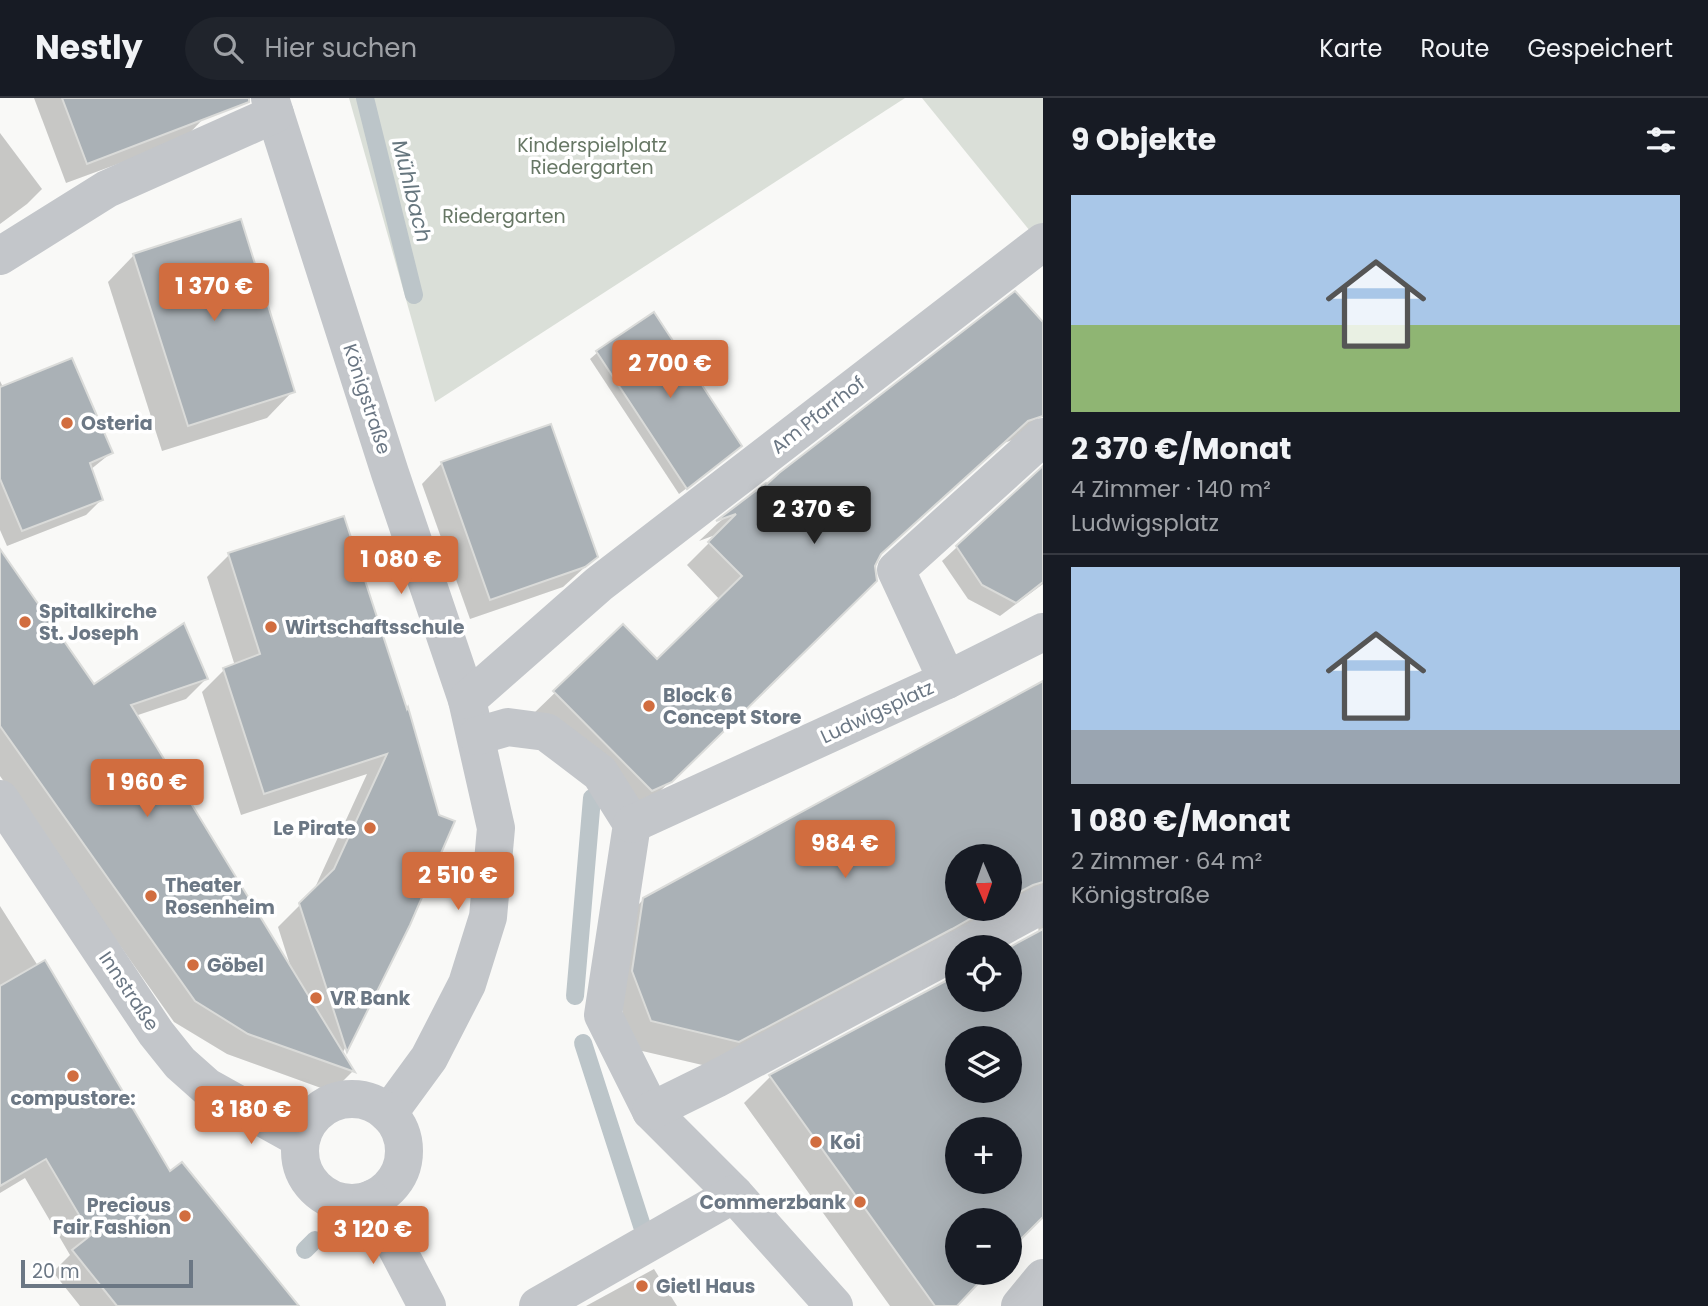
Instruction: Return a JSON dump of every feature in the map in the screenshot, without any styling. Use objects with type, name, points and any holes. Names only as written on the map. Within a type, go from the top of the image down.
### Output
[{"type":"street","points":[[0,256],[107,189],[273,106]]},
{"type":"street","name":"Königstraße","points":[[273,106],[390,473],[472,718]]},
{"type":"street","name":"Am Pfarrhof","points":[[472,718],[599,584],[1043,242]]},
{"type":"street","name":"Ludwigsplatz","points":[[632,824],[947,680],[896,570],[1043,437]]},
{"type":"street","points":[[947,680],[1043,632]]},
{"type":"street","points":[[388,1114],[429,1058],[467,984],[488,917],[496,828],[472,718],[508,727],[546,732],[600,773],[632,824],[603,1016],[651,1111],[734,1194],[834,1306]]},
{"type":"street","name":"Innstraße","points":[[0,799],[156,1033],[180,1063],[207,1087],[301,1139]]},
{"type":"street","points":[[986,935],[1043,904]]},
{"type":"street","points":[[651,1111],[945,956]]},
{"type":"street","points":[[344,1100],[360,1100],[375,1104],[388,1114],[404,1143],[403,1161],[397,1177],[386,1191],[371,1199],[352,1203],[334,1200],[318,1190],[306,1176],[300,1158],[301,1139],[307,1125],[317,1113],[330,1104],[344,1100]]},
{"type":"street","points":[[538,1306],[734,1194]]},
{"type":"street","points":[[371,1199],[427,1306]]},
{"type":"street","points":[[1020,1306],[1043,1279]]},
{"type":"green space","name":"Riedergarten","points":[[349,98],[905,98],[435,402]]},
{"type":"green space","points":[[922,98],[1043,98],[1043,247]]},
{"type":"building","points":[[62,98],[249,98],[249,102],[87,164]]},
{"type":"building","points":[[241,219],[295,392],[188,426],[133,254]]},
{"type":"building","points":[[1015,291],[1043,322],[1043,416],[1028,421],[881,554],[875,566],[877,581],[672,782],[652,791],[553,691],[623,624],[657,659],[742,576],[708,542],[736,514],[716,521]]},
{"type":"building","points":[[654,312],[742,446],[687,489],[596,351]]},
{"type":"building","points":[[72,358],[113,453],[90,463],[103,500],[22,531],[0,479],[0,387]]},
{"type":"building","points":[[551,424],[598,557],[585,567],[490,600],[441,462]]},
{"type":"building","points":[[1043,466],[1043,582],[1016,603],[982,585],[956,546]]},
{"type":"building","name":"Wirtschaftsschule","points":[[344,516],[407,709],[408,707],[439,815],[455,821],[410,925],[347,1052],[299,903],[334,869],[387,754],[264,794],[223,668],[260,654],[228,553]]},
{"type":"building","points":[[0,549],[94,684],[184,623],[208,679],[131,705],[355,1072],[248,1034],[195,1001],[0,726]]},
{"type":"building","points":[[1043,681],[1043,882],[1022,891],[1022,844],[945,844],[945,921],[966,921],[739,1042],[651,1021],[632,971],[643,898]]},
{"type":"building","points":[[1043,929],[1043,1217],[1022,1238],[1022,1208],[945,1208],[945,1285],[977,1285],[957,1306],[935,1306],[769,1075],[945,981],[945,1012],[1022,1012],[1022,940]]},
{"type":"building","points":[[45,960],[170,1171],[182,1162],[299,1306],[117,1306],[72,1250],[91,1235],[46,1159],[0,1186],[0,986]]},
{"type":"waterway","name":"Mühlbach","points":[[365,98],[414,295]]},
{"type":"waterway","points":[[575,996],[592,798]]},
{"type":"waterway","points":[[583,1043],[642,1226]]},
{"type":"waterway","name":"Mühlbach","points":[[305,1250],[315,1240]]},
{"type":"place","name":"Osteria","points":[[67,423]]},
{"type":"place","name":"Spitalkirche St. Joseph","points":[[25,622]]},
{"type":"place","name":"Wirtschaftsschule","points":[[271,627]]},
{"type":"place","name":"Block 6 Concept Store","points":[[649,706]]},
{"type":"place","name":"Le Pirate","points":[[370,828]]},
{"type":"place","name":"Theater Rosenheim","points":[[151,896]]},
{"type":"place","name":"Göbel","points":[[193,965]]},
{"type":"place","name":"VR Bank","points":[[316,998]]},
{"type":"place","name":"compustore:","points":[[73,1076]]},
{"type":"place","name":"Koi","points":[[816,1142]]},
{"type":"place","name":"Commerzbank","points":[[860,1202]]},
{"type":"place","name":"Precious Fair Fashion","points":[[185,1216]]},
{"type":"place","name":"Gietl Haus","points":[[642,1286]]},
{"type":"park label","name":"Kinderspielplatz Riedergarten","points":[[592,156]]}]
